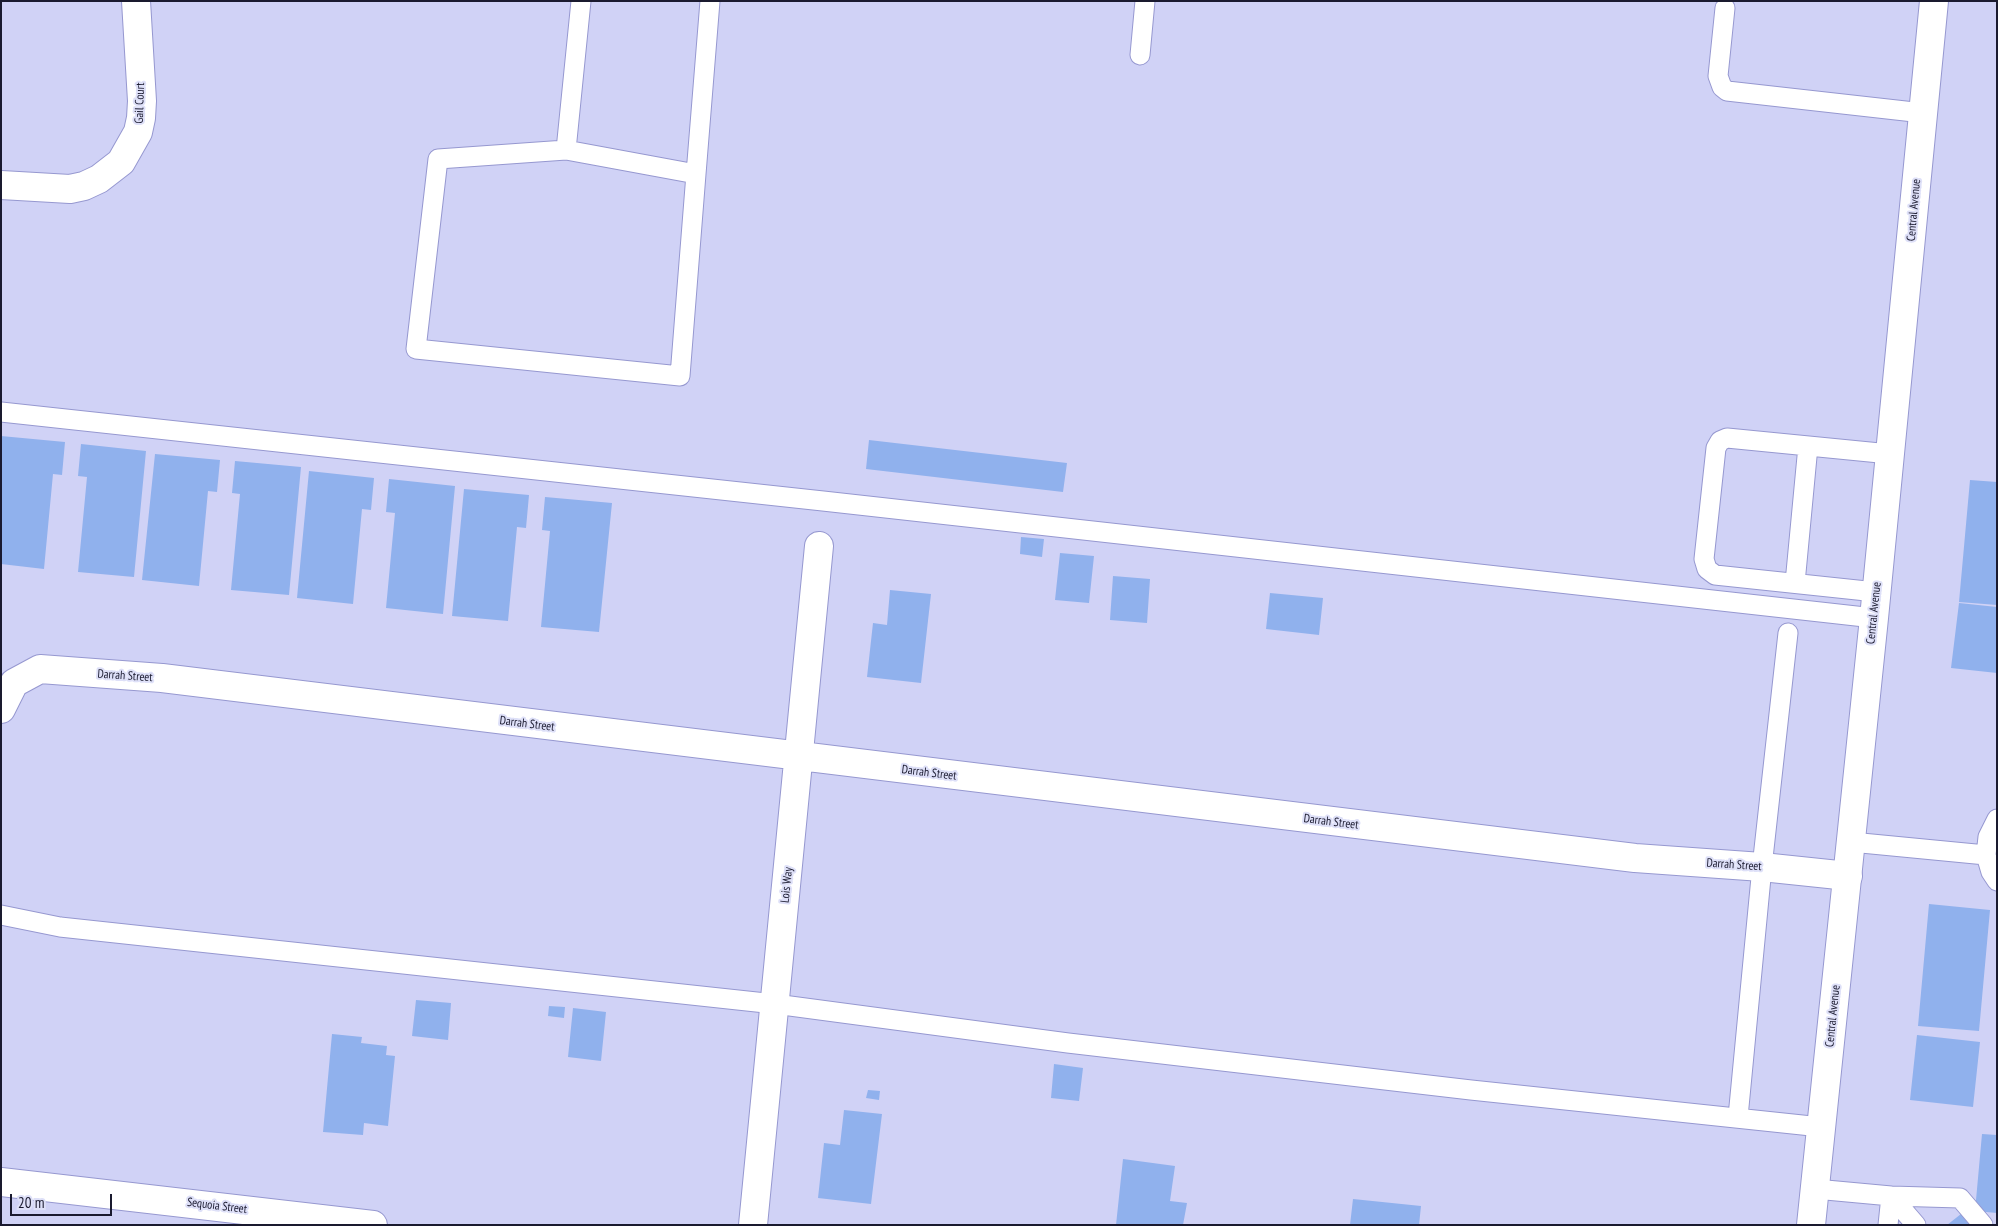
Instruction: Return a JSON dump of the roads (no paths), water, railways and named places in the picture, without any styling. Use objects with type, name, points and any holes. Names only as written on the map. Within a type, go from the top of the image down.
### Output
[{"type":"street","name":"Gail Court","points":[[1,185],[70,189],[84,186],[99,179],[121,162],[138,132],[141,118],[142,101],[136,1]]},
{"type":"street","name":"Central Avenue","points":[[1811,1225],[1848,876],[1934,1]]},
{"type":"street","name":"Lois Way","points":[[753,1225],[800,757],[819,546]]},
{"type":"street","name":"Darrah Street","points":[[1,709],[14,683],[40,669],[162,678],[1635,858],[1762,867],[1848,876]]},
{"type":"street","name":"Sequoia Street","points":[[1,1182],[373,1225]]},
{"type":"lane","points":[[566,150],[581,1]]},
{"type":"lane","points":[[696,174],[566,150],[438,158],[416,349],[680,376],[710,1]]},
{"type":"lane","points":[[1140,55],[1146,1]]},
{"type":"lane","points":[[1725,8],[1718,76],[1722,87],[1727,91],[1923,113]]},
{"type":"lane","points":[[1,412],[833,502],[1875,605]]},
{"type":"lane","points":[[1875,605],[1795,583],[1716,575],[1707,569],[1704,559],[1716,448],[1720,441],[1727,438],[1890,454]]},
{"type":"lane","points":[[1795,583],[1808,446]]},
{"type":"lane","points":[[1738,1117],[1762,867],[1788,633]]},
{"type":"lane","points":[[1997,819],[1988,837],[1986,855],[1990,872],[1997,881]]},
{"type":"lane","points":[[1851,842],[1986,855]]},
{"type":"lane","points":[[1,915],[69,928],[775,1004],[1068,1043],[1471,1090],[1821,1127]]},
{"type":"lane","points":[[1814,1189],[1891,1196],[1960,1198],[1983,1225]]},
{"type":"lane","points":[[1888,1225],[1891,1196]]},
{"type":"lane","points":[[1891,1196],[1916,1225]]}]
